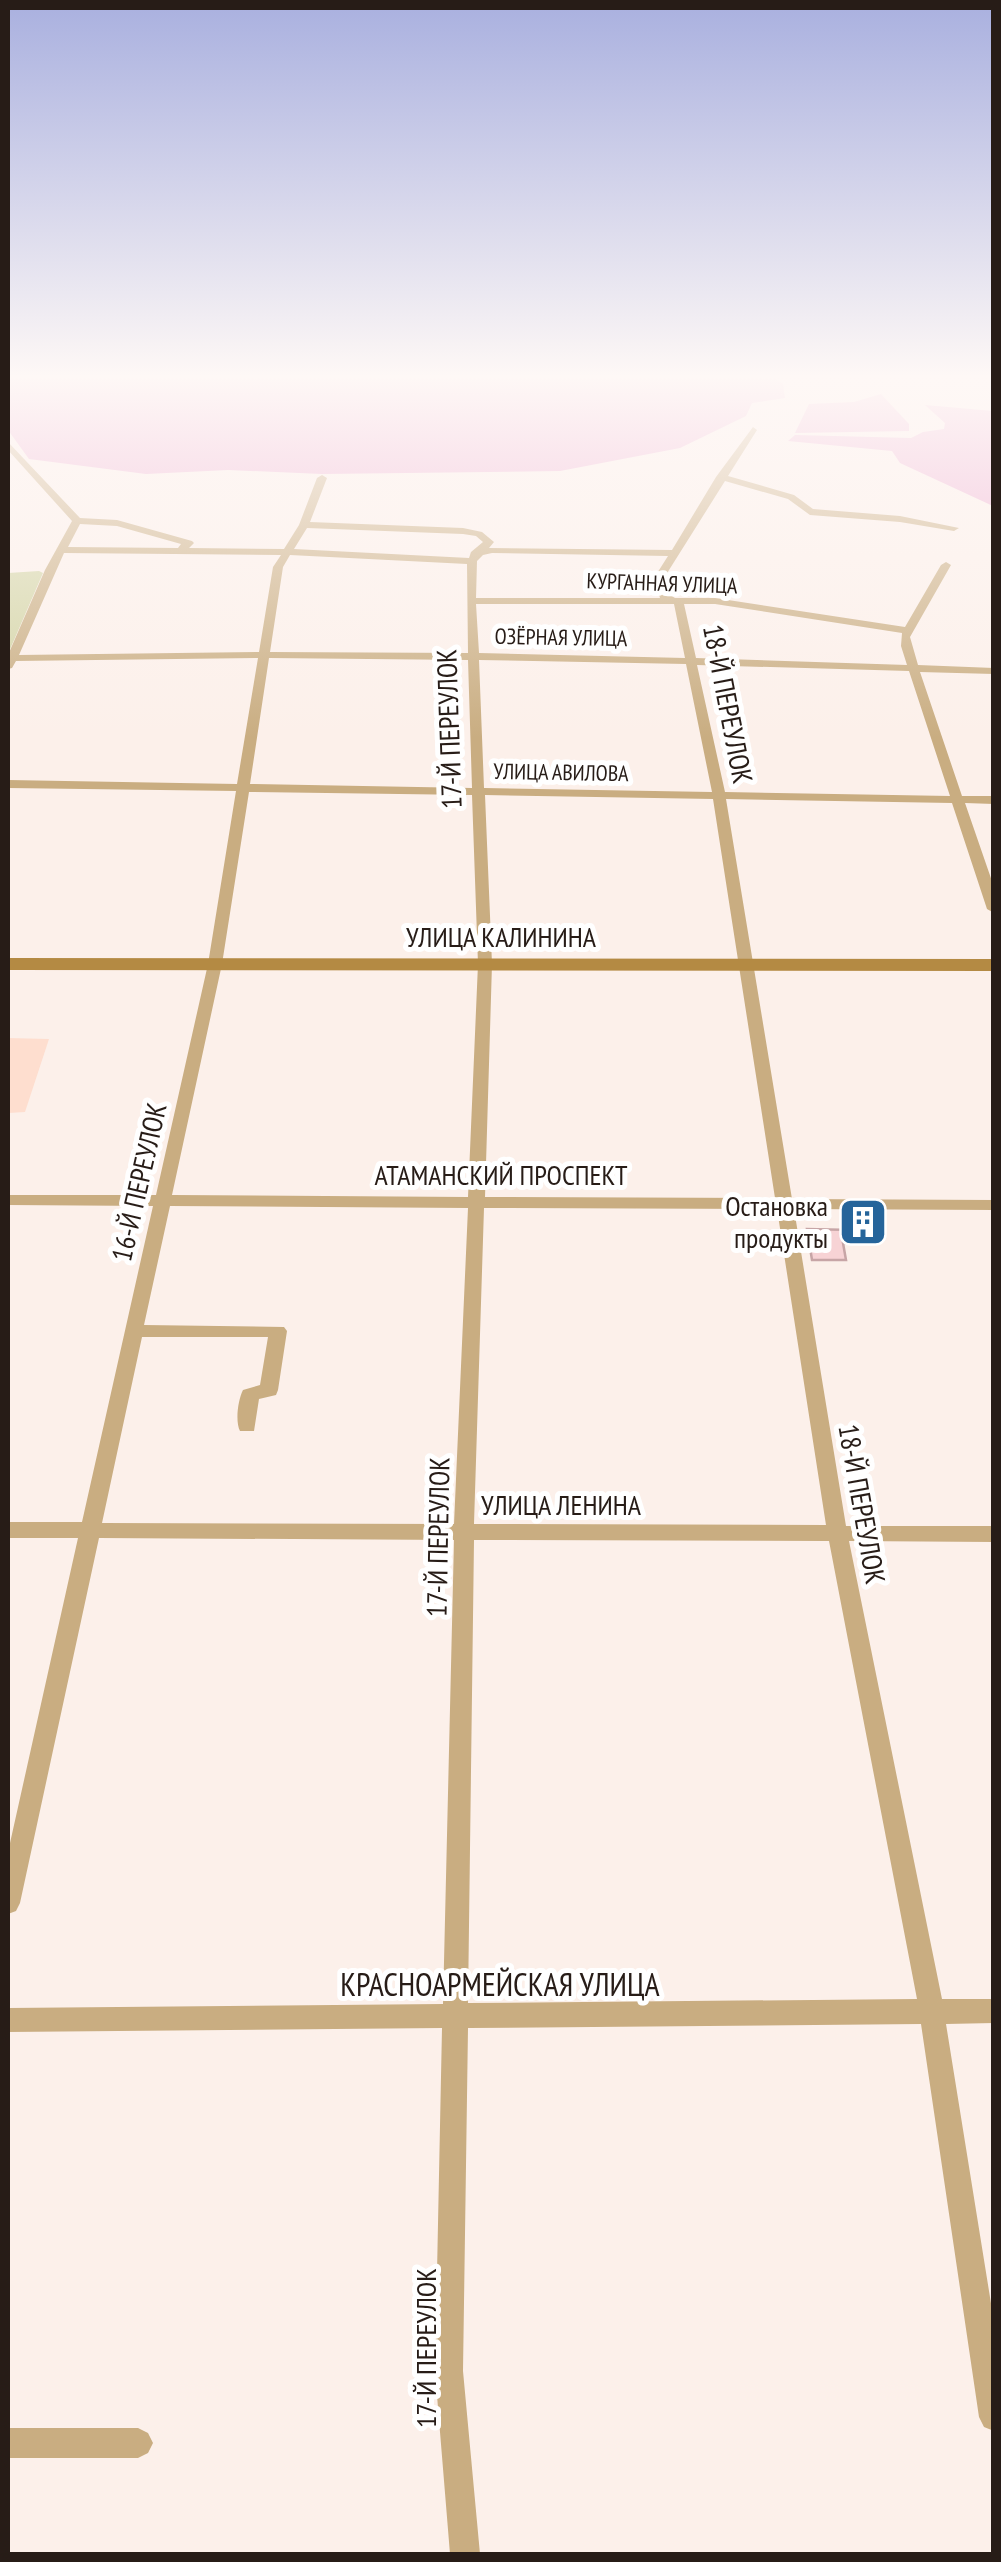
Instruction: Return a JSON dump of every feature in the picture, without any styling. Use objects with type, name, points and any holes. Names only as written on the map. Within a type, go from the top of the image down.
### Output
[{"type":"main road","name":"УЛИЦА КАЛИНИНА","points":[[8,964],[994,965]]},
{"type":"street","points":[[57,499],[77,521],[117,523],[189,542],[178,550]]},
{"type":"street","name":"16-Й ПЕРЕУЛОК","points":[[8,1903],[216,964],[263,654],[284,554],[304,524],[314,499]]},
{"type":"street","name":"18-Й ПЕРЕУЛОК","points":[[708,499],[658,586],[662,595],[675,600],[693,660],[719,795],[838,1533],[932,2014],[994,2417]]},
{"type":"street","points":[[792,499],[810,512],[954,528]]},
{"type":"street","points":[[9,661],[77,521]]},
{"type":"street","points":[[304,524],[475,549]]},
{"type":"street","points":[[63,550],[284,554],[475,549],[676,553]]},
{"type":"street","name":"17-Й ПЕРЕУЛОК","points":[[465,2554],[449,2372],[464,1532],[485,964],[471,601],[475,549]]},
{"type":"street","points":[[946,564],[905,637],[911,668],[994,908]]},
{"type":"street","name":"КУРГАННАЯ УЛИЦА","points":[[471,601],[675,600],[804,613],[910,631]]},
{"type":"street","name":"ОЗЁРНАЯ УЛИЦА","points":[[9,661],[263,654],[474,656],[994,672]]},
{"type":"street","name":"УЛИЦА АВИЛОВА","points":[[8,784],[994,800]]},
{"type":"street","name":"АТАМАНСКИЙ ПРОСПЕКТ","points":[[8,1200],[994,1205]]},
{"type":"street","points":[[134,1331],[278,1330],[268,1390],[250,1395],[247,1426]]},
{"type":"street","name":"УЛИЦА ЛЕНИНА","points":[[8,1530],[994,1534]]},
{"type":"street","name":"КРАСНОАРМЕЙСКАЯ УЛИЦА","points":[[8,2020],[994,2012]]},
{"type":"street","points":[[8,2443],[138,2443]]},
{"type":"shaded area","points":[[8,1038],[49,1039],[25,1112],[8,1113]]},
{"type":"green space","points":[[8,573],[43,573],[8,654]]},
{"type":"building","points":[[851,1219],[874,1219],[878,1243],[843,1243],[846,1260],[812,1260],[807,1229],[853,1230]]},
{"type":"place","name":"Остановка продукты","points":[[863,1222]]}]
